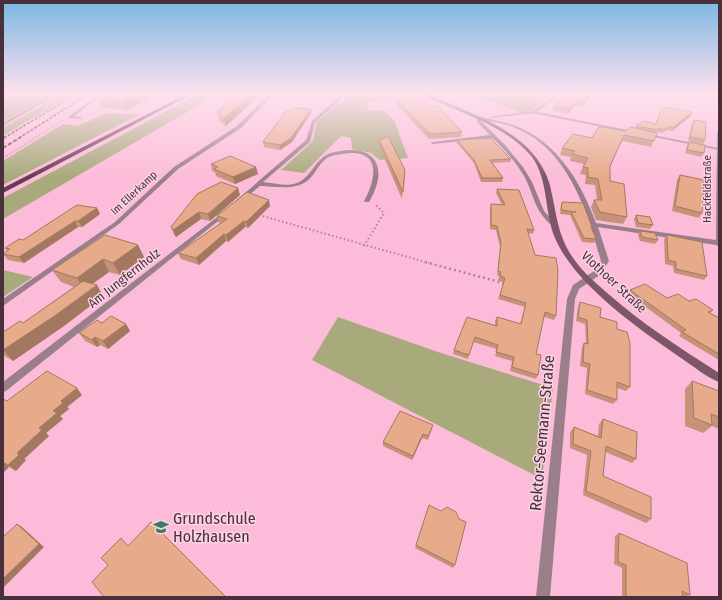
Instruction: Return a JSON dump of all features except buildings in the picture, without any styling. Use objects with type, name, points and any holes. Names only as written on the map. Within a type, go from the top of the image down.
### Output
[{"type":"main road","points":[[3,190],[137,121]]},
{"type":"street","name":"Im Ellerkamp","points":[[3,302],[117,223],[176,168],[239,127],[245,121]]},
{"type":"street","name":"Am Jungfernholz","points":[[3,388],[211,225],[259,184],[308,141],[314,121]]},
{"type":"street","points":[[478,121],[494,136],[526,174],[542,214],[552,223]]},
{"type":"street","name":"Vlothoer Straße","points":[[484,121],[514,138],[530,152],[542,169],[552,223],[557,239],[570,260],[589,280],[632,319],[659,340],[719,378]]},
{"type":"street","points":[[496,121],[508,123],[536,136],[556,155],[576,181],[595,225],[719,244]]},
{"type":"street","name":"Hackfeldstraße","points":[[719,133],[719,244]]},
{"type":"street","points":[[433,143],[494,136]]},
{"type":"street","points":[[259,184],[290,186],[299,184],[306,180],[322,159],[329,155],[343,152],[358,153],[371,156],[375,161],[376,177],[374,189],[367,201]]},
{"type":"street","name":"Rektor-Seemann-Straße","points":[[543,597],[571,299],[576,287],[589,280],[603,266],[605,261],[595,225]]},
{"type":"lane","points":[[577,121],[640,134]]},
{"type":"lane","points":[[648,135],[718,149]]},
{"type":"path","points":[[3,158],[63,121]]},
{"type":"path","points":[[364,246],[384,213],[376,204],[367,201]]},
{"type":"path","points":[[256,214],[364,246],[512,285]]},
{"type":"green space","points":[[15,121],[28,121],[3,136],[3,128]]},
{"type":"green space","points":[[89,121],[126,121],[3,185],[3,161],[63,124],[78,126]]},
{"type":"green space","points":[[148,121],[172,121],[3,219],[3,198]]},
{"type":"green space","points":[[317,121],[394,121],[408,158],[380,160],[371,153],[352,149],[351,138],[341,136],[304,173],[281,170],[313,141]]},
{"type":"green space","points":[[3,270],[33,277],[3,297]]},
{"type":"green space","points":[[338,317],[438,352],[553,388],[542,479],[312,360]]},
{"type":"railway","points":[[4,138],[32,121]]},
{"type":"railway","points":[[19,138],[46,121]]},
{"type":"railway","points":[[3,148],[21,137]]},
{"type":"place","name":"Grundschule Holzhausen","points":[[161,527]]}]
